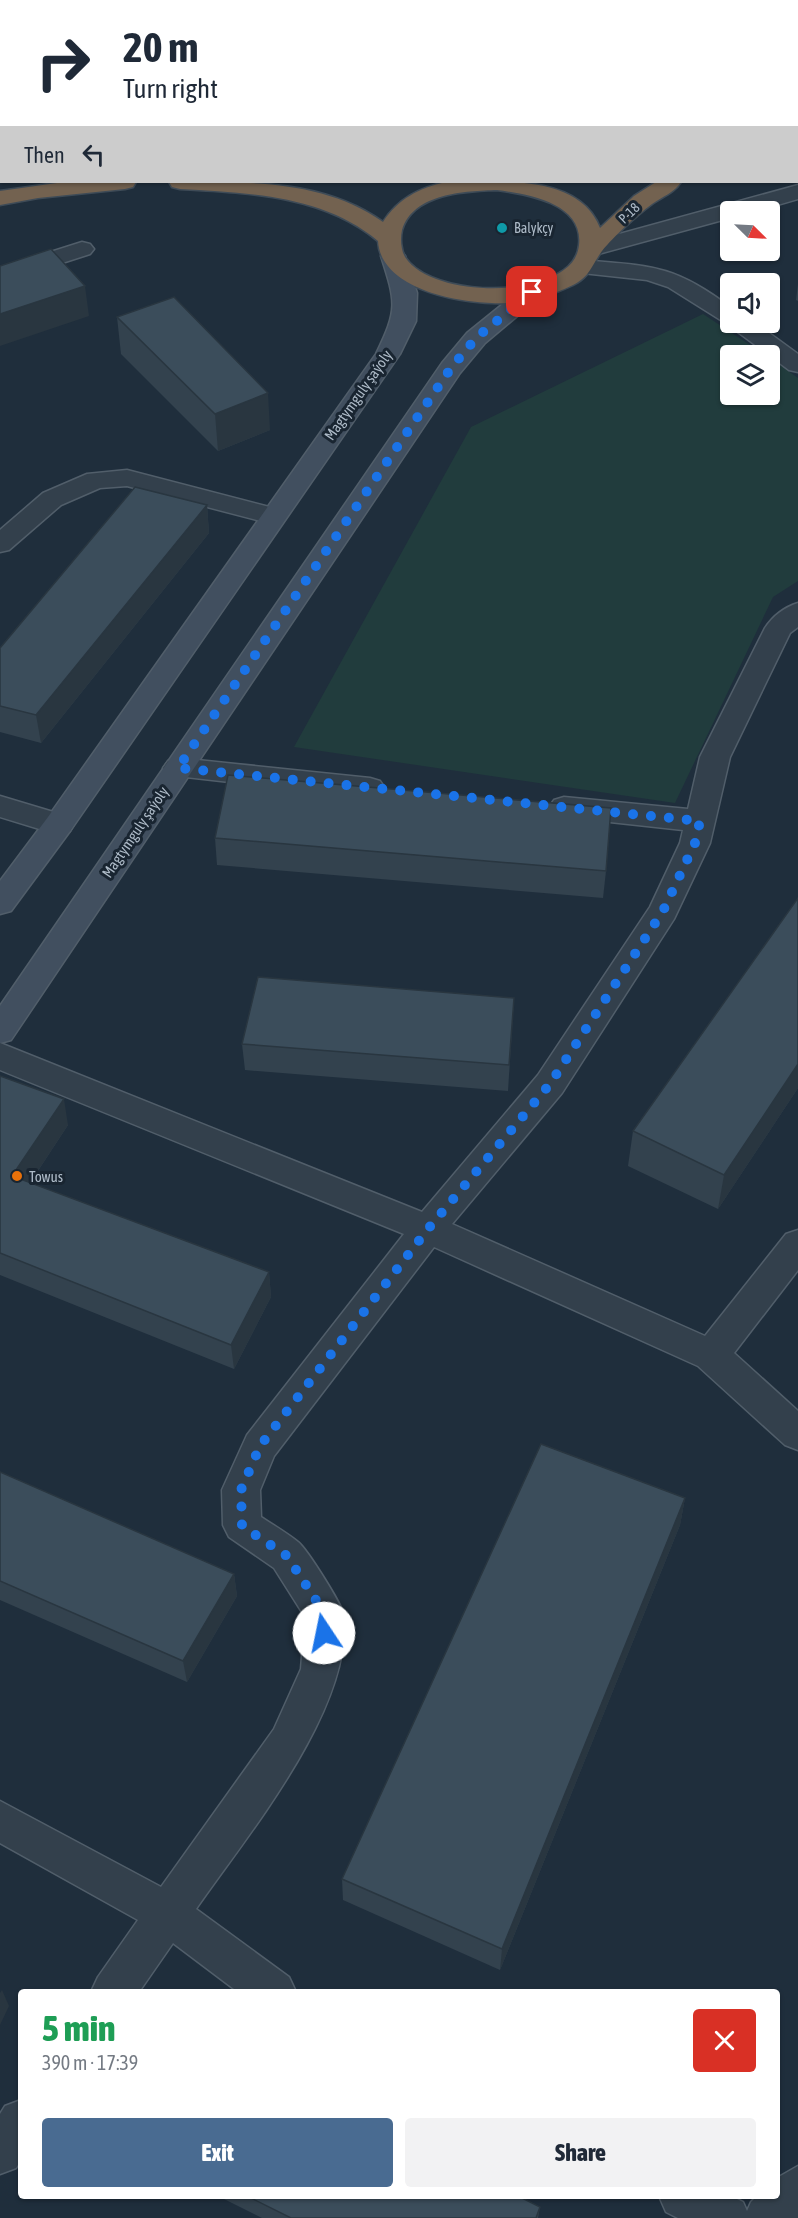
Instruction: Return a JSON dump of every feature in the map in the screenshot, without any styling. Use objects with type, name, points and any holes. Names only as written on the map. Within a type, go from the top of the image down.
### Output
[{"type":"highway","points":[[0,198],[38,191],[115,183]]},
{"type":"highway","name":"P-18","points":[[196,183],[229,185],[309,198],[342,208],[368,222],[391,247],[409,273],[434,286],[465,294],[499,296],[532,292],[560,282],[642,201],[669,183]]},
{"type":"highway","points":[[391,247],[393,220],[409,204],[434,192],[464,184],[480,183]]},
{"type":"highway","points":[[501,183],[530,188],[558,198],[579,212],[591,230],[586,258]]},
{"type":"street","points":[[586,258],[798,192]]},
{"type":"street","name":"Magtymguly şaýoly","points":[[0,903],[59,824],[272,516],[388,354],[404,321],[405,293],[391,247]]},
{"type":"street","points":[[0,276],[82,249]]},
{"type":"street","points":[[586,258],[668,278],[688,288],[720,311]]},
{"type":"street","name":"Magtymguly şaýoly","points":[[0,1031],[451,368],[476,338],[532,292]]},
{"type":"street","points":[[753,333],[798,365]]},
{"type":"street","points":[[0,544],[52,499],[96,480],[127,478],[272,516]]},
{"type":"street","points":[[115,1989],[288,1743],[321,1669],[325,1614],[287,1556],[242,1526],[241,1490],[260,1446],[428,1229],[550,1084],[663,911],[695,843],[715,757],[779,628],[798,612]]},
{"type":"street","points":[[178,768],[392,790]]},
{"type":"street","points":[[534,804],[700,821]]},
{"type":"street","points":[[0,806],[59,824]]},
{"type":"street","points":[[0,1056],[428,1229],[711,1355],[798,1434]]},
{"type":"street","points":[[711,1355],[798,1244]]},
{"type":"street","points":[[0,1821],[168,1914],[270,1989]]},
{"type":"street","points":[[0,2152],[18,2126]]},
{"type":"street","points":[[767,2218],[798,2189]]},
{"type":"street","points":[[688,2199],[727,2218]]},
{"type":"green space","points":[[703,314],[720,325],[720,333],[732,333],[750,345],[720,345],[720,405],[780,405],[780,365],[798,378],[798,581],[773,597],[675,803],[294,747],[471,427]]},
{"type":"building","points":[[51,249],[85,286],[0,314],[0,266]]},
{"type":"building","points":[[174,297],[268,393],[215,414],[117,317]]},
{"type":"building","points":[[135,487],[207,505],[36,715],[0,706],[0,648]]},
{"type":"building","points":[[228,775],[611,808],[606,871],[215,838]]},
{"type":"building","points":[[798,898],[798,1064],[724,1175],[633,1131]]},
{"type":"building","points":[[258,977],[514,998],[509,1065],[242,1044]]},
{"type":"building","points":[[0,1076],[64,1099],[12,1176],[269,1272],[231,1345],[0,1253]]},
{"type":"building","points":[[541,1444],[685,1498],[502,1949],[342,1879]]},
{"type":"building","points":[[0,1472],[234,1574],[183,1661],[0,1581]]},
{"type":"building","points":[[253,2199],[524,2199],[540,2207],[536,2218],[291,2218]]},
{"type":"place","name":"Balykçy","points":[[502,228]]},
{"type":"place","name":"Towus","points":[[17,1176]]},
{"type":"route","points":[[324,1633],[325,1614],[287,1556],[242,1526],[241,1490],[260,1446],[428,1229],[550,1084],[663,911],[695,843],[700,821],[178,768],[451,368],[476,338],[532,292]]}]
